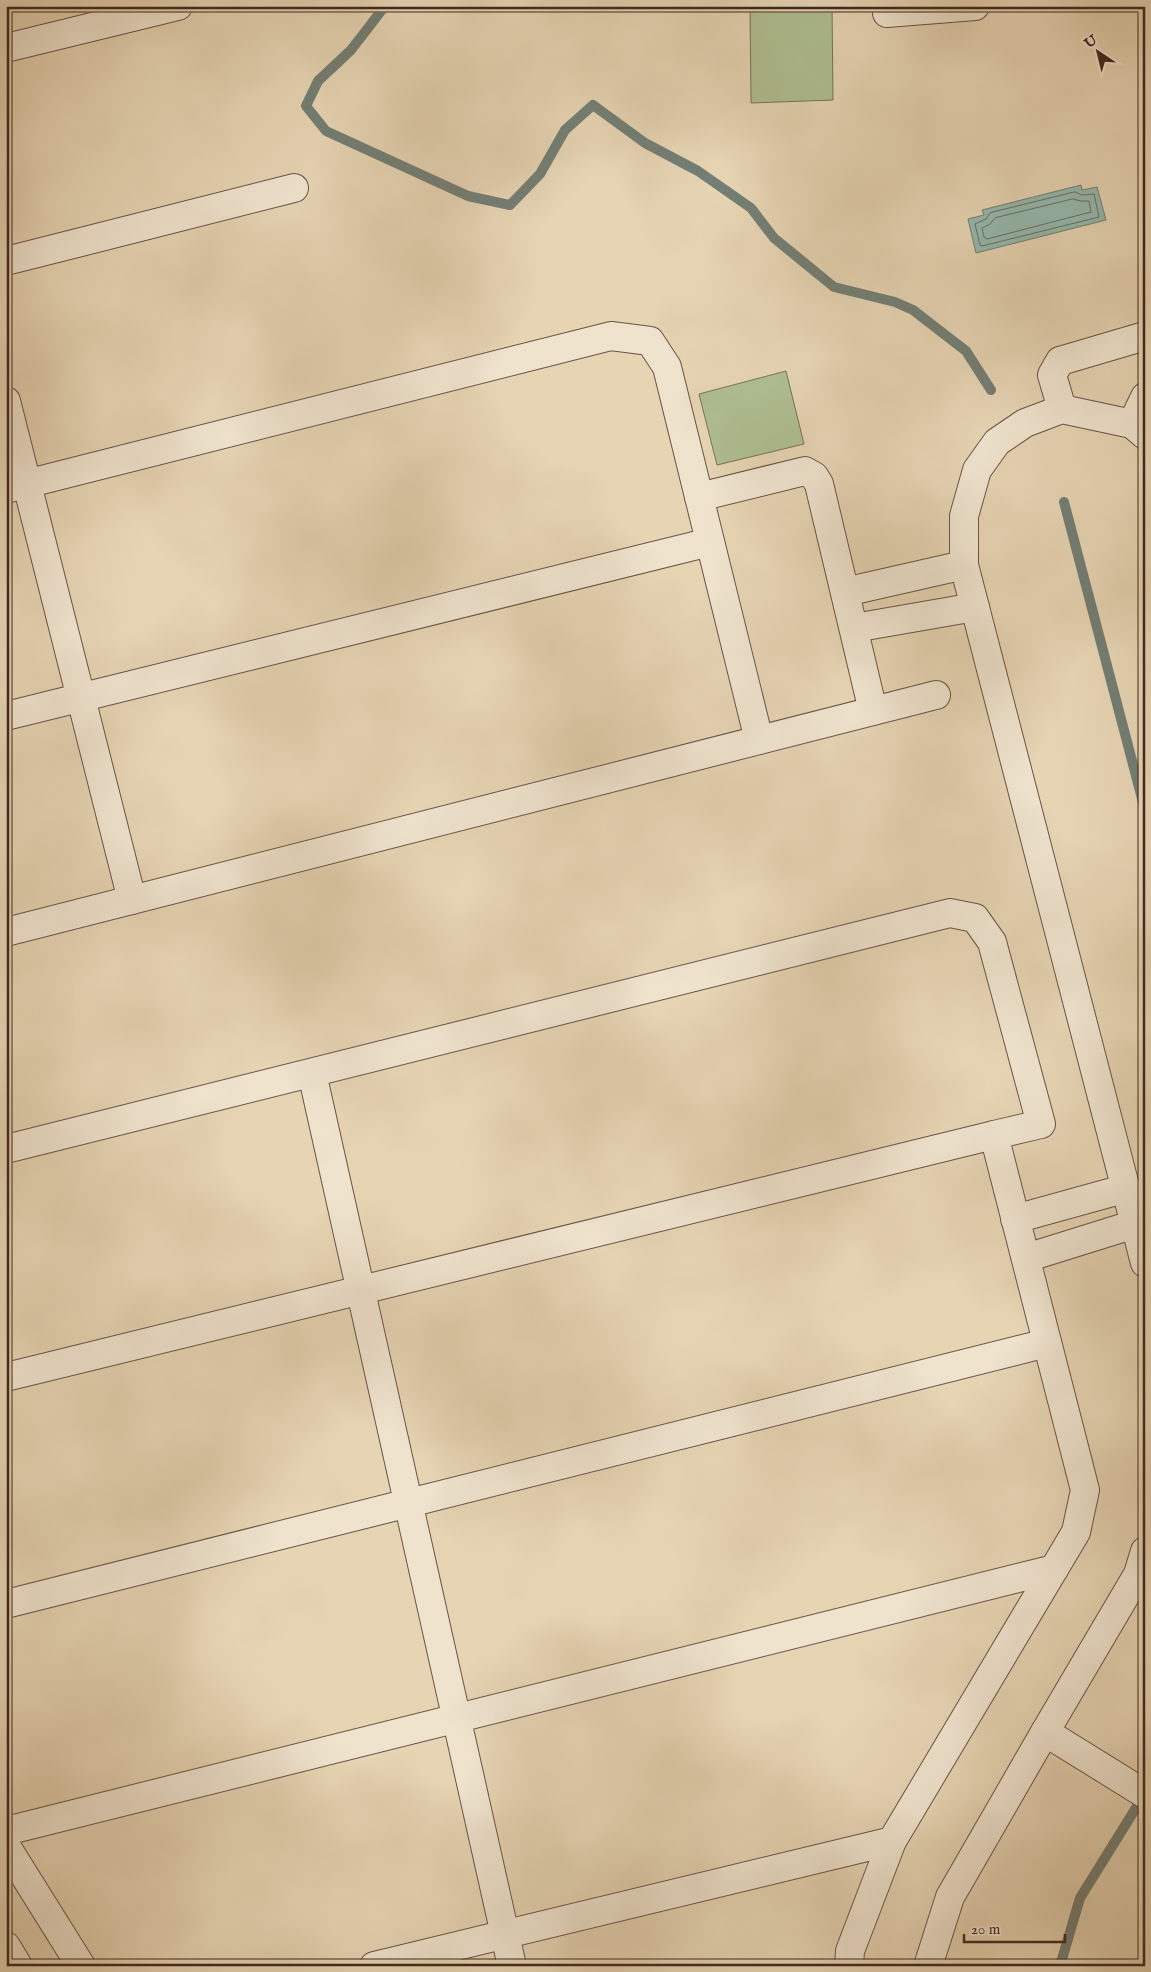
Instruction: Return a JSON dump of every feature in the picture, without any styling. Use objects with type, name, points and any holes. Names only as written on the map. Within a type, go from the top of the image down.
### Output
[{"type":"street","points":[[6,48],[178,6]]},
{"type":"street","points":[[886,13],[975,6]]},
{"type":"street","points":[[6,261],[294,188]]},
{"type":"street","points":[[17,487],[610,336],[650,341],[667,367],[759,740]]},
{"type":"street","points":[[1062,409],[1052,375],[1060,361],[1145,336]]},
{"type":"street","points":[[1145,397],[1138,429],[1062,409],[1025,423],[997,442],[978,470],[964,516],[964,565],[1145,1263]]},
{"type":"street","points":[[6,401],[17,487],[81,698],[132,900]]},
{"type":"street","points":[[699,497],[805,471],[814,476],[819,484],[874,711]]},
{"type":"street","points":[[6,716],[710,542]]},
{"type":"street","points":[[845,592],[964,565]]},
{"type":"street","points":[[854,628],[975,607]]},
{"type":"street","points":[[6,932],[936,695]]},
{"type":"street","points":[[6,1149],[950,913],[975,918],[992,942],[1041,1124],[6,1377]]},
{"type":"street","points":[[312,1073],[512,1966]]},
{"type":"street","points":[[849,1966],[850,1951],[892,1840],[1076,1532],[1085,1490],[994,1135]]},
{"type":"street","points":[[1016,1219],[1127,1188]]},
{"type":"street","points":[[1026,1258],[1135,1224]]},
{"type":"street","points":[[6,1604],[1047,1343]]},
{"type":"street","points":[[928,1966],[950,1897],[1138,1574],[1145,1551]]},
{"type":"street","points":[[6,1831],[1054,1569]]},
{"type":"street","points":[[1045,1732],[1145,1794]]},
{"type":"street","points":[[374,1966],[892,1840]]},
{"type":"street","points":[[6,1846],[80,1966]]},
{"type":"street","points":[[6,1946],[18,1966]]},
{"type":"green space","points":[[750,6],[832,6],[833,100],[751,103]]},
{"type":"green space","points":[[786,371],[804,444],[717,465],[699,394]]},
{"type":"water","points":[[1081,185],[1082,190],[1097,187],[1106,220],[976,253],[968,219],[984,215],[982,210]]},
{"type":"waterway","points":[[385,6],[351,50],[318,81],[306,106],[326,131],[468,196],[510,205],[540,174],[565,130],[593,105],[645,143],[698,171],[751,208],[774,238],[834,287],[895,302],[913,310],[966,351],[991,390]]},
{"type":"waterway","points":[[1064,502],[1145,810]]},
{"type":"waterway","points":[[1060,1966],[1080,1898],[1144,1795]]}]
